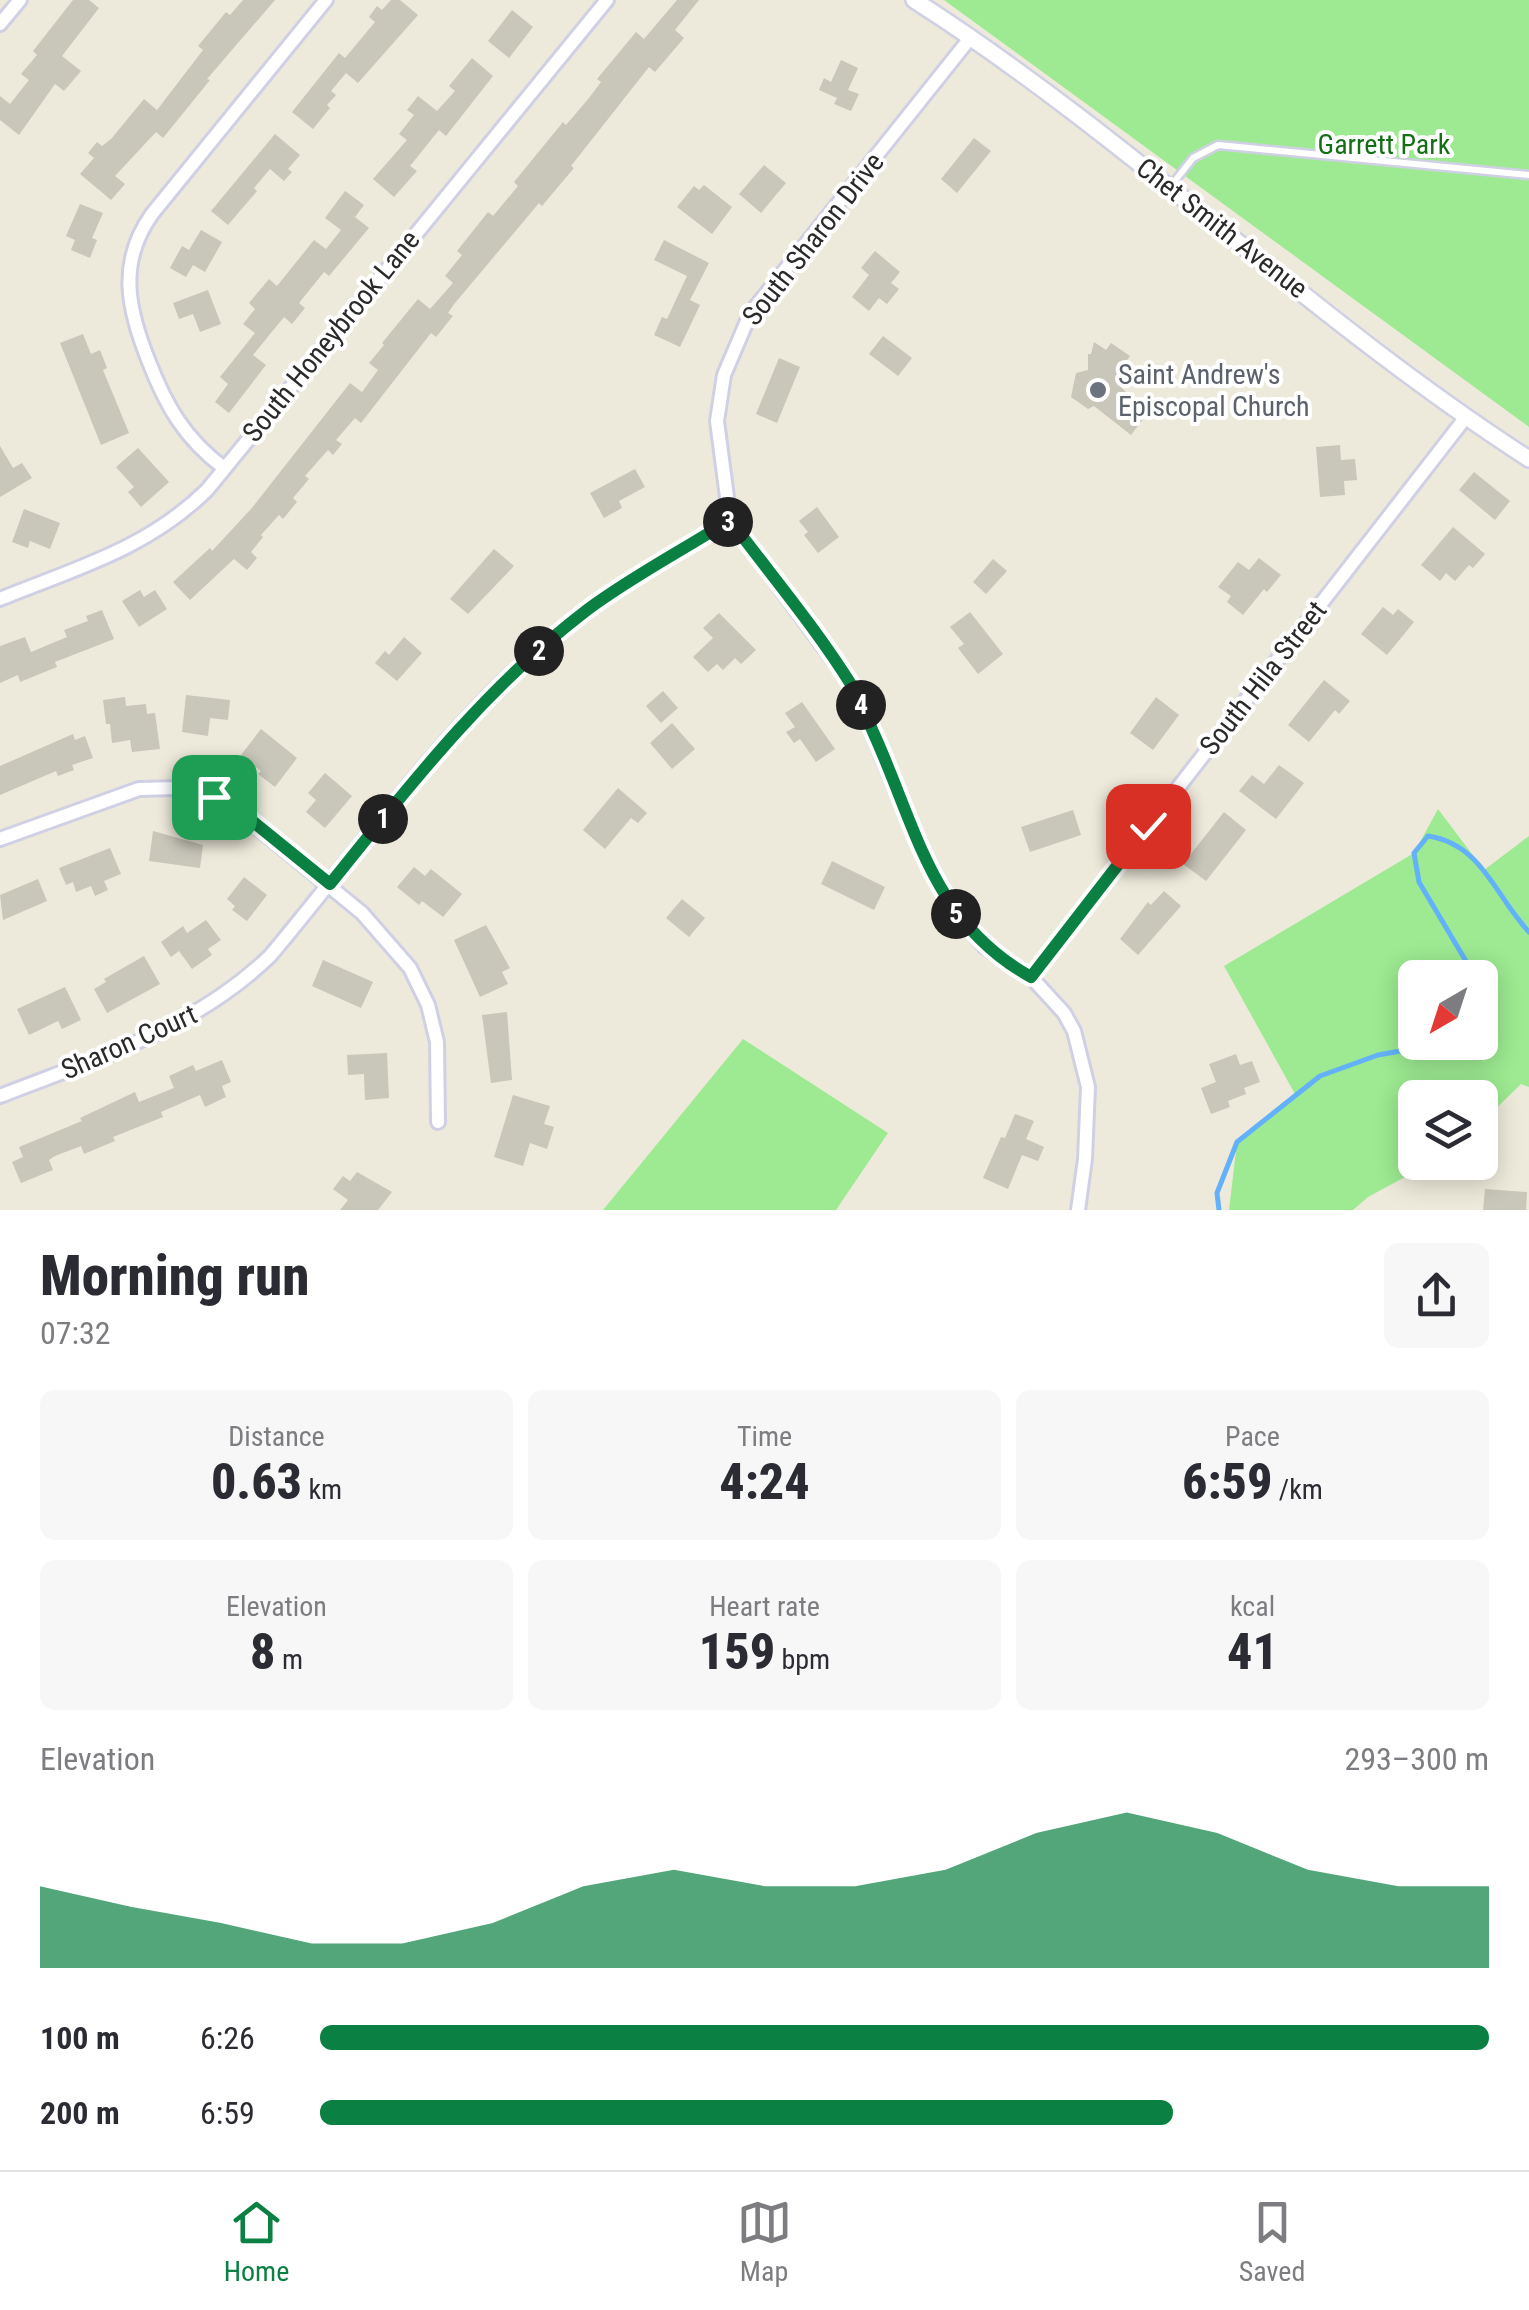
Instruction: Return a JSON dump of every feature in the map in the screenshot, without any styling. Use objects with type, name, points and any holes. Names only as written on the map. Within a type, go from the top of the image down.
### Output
[{"type":"street","points":[[0,24],[20,0]]},
{"type":"street","points":[[224,468],[190,439],[164,402],[131,313],[128,278],[132,255],[152,214],[326,0]]},
{"type":"street","name":"South Honeybrook Lane","points":[[0,599],[140,543],[187,510],[607,0]]},
{"type":"street","name":"Chet Smith Avenue","points":[[914,0],[971,36],[1466,417],[1529,459]]},
{"type":"street","name":"South Sharon Drive","points":[[730,520],[716,421],[735,342],[750,314],[783,270],[971,36]]},
{"type":"street","name":"South Hila Street","points":[[1031,977],[1466,417]]},
{"type":"street","points":[[330,884],[430,760],[504,683],[589,608],[730,520],[854,688],[914,834],[952,908],[985,947],[1031,977],[1064,1012],[1074,1031],[1086,1070],[1086,1159],[1078,1210]]},
{"type":"street","points":[[0,839],[139,789],[178,788],[230,805],[330,884],[398,950],[421,987],[437,1042],[438,1122]]},
{"type":"street","name":"Sharon Court","points":[[0,1096],[168,1029],[211,1006],[244,982],[270,956],[330,884]]},
{"type":"lane","points":[[1169,188],[1193,158],[1218,145],[1529,175]]},
{"type":"green space","name":"Garrett Park","points":[[944,0],[1529,0],[1529,427]]},
{"type":"green space","points":[[1438,809],[1484,870],[1529,836],[1529,1087],[1521,1084],[1498,1106],[1498,1080],[1398,1080],[1400,1180],[1353,1210],[1229,1210],[1237,1142],[1295,1094],[1224,966],[1414,853]]},
{"type":"green space","points":[[743,1039],[888,1133],[836,1210],[603,1210]]},
{"type":"building","points":[[73,0],[89,0],[99,8],[62,56],[81,71],[64,91],[55,84],[19,135],[0,120],[0,96],[10,104],[29,80],[21,74],[37,55],[33,51]]},
{"type":"building","points":[[243,0],[275,0],[207,79],[210,80],[163,138],[156,132],[115,176],[125,184],[111,200],[80,174],[94,158],[88,153],[97,142],[102,146],[111,139],[144,99],[157,110],[203,50],[198,46],[226,12],[230,15]]},
{"type":"building","points":[[391,0],[400,0],[418,15],[358,83],[346,73],[331,91],[336,95],[327,105],[330,108],[313,129],[292,112],[339,53],[345,58],[375,22],[369,17],[377,6],[382,10]]},
{"type":"building","points":[[677,0],[699,0],[675,30],[684,38],[655,72],[649,67],[571,166],[574,168],[542,206],[539,203],[455,303],[448,313],[453,316],[436,337],[431,333],[361,423],[355,418],[336,440],[342,444],[333,455],[328,450],[305,476],[309,479],[293,498],[297,502],[283,519],[279,515],[261,535],[251,552],[257,558],[247,570],[234,559],[190,600],[173,582],[210,548],[212,551],[251,509],[350,383],[362,392],[378,370],[369,363],[382,343],[418,299],[430,309],[453,283],[445,276],[462,255],[457,251],[488,212],[493,216],[518,186],[514,182],[563,122],[566,125],[589,98],[601,82],[597,79],[636,32],[644,39]]},
{"type":"building","points":[[512,10],[533,27],[509,58],[488,41]]},
{"type":"building","points":[[472,58],[493,76],[446,136],[439,130],[410,166],[417,171],[394,197],[373,179],[407,140],[399,134],[414,115],[407,110],[418,96],[437,111],[455,91],[449,86]]},
{"type":"building","points":[[841,60],[858,68],[848,90],[859,94],[851,111],[834,104],[837,98],[819,90],[824,78],[831,82]]},
{"type":"building","points":[[275,134],[300,155],[288,169],[292,172],[284,181],[270,169],[228,225],[211,211]]},
{"type":"building","points":[[974,138],[991,151],[957,193],[941,179]]},
{"type":"building","points":[[764,165],[786,183],[761,213],[739,194]]},
{"type":"building","points":[[704,185],[732,207],[712,234],[677,207],[694,186],[699,190]]},
{"type":"building","points":[[345,191],[364,205],[355,217],[369,228],[329,276],[324,272],[299,303],[305,308],[292,324],[284,317],[253,355],[266,365],[229,413],[215,402],[228,384],[220,377],[255,333],[243,324],[255,309],[249,303],[269,279],[277,286],[314,240],[326,249],[341,230],[325,218]]},
{"type":"building","points":[[80,204],[103,213],[92,238],[97,240],[90,258],[71,250],[75,240],[66,236]]},
{"type":"building","points":[[201,230],[222,242],[205,272],[193,265],[186,277],[170,268],[182,246],[189,250]]},
{"type":"building","points":[[664,240],[709,263],[690,300],[700,305],[680,347],[654,335],[662,317],[667,319],[687,276],[654,260]]},
{"type":"building","points":[[875,251],[900,272],[891,283],[899,289],[887,304],[879,298],[869,311],[852,297],[869,275],[861,268]]},
{"type":"building","points":[[208,290],[221,324],[200,332],[193,314],[179,319],[173,303]]},
{"type":"building","points":[[83,334],[91,354],[100,350],[107,368],[103,370],[129,433],[101,445],[60,343]]},
{"type":"building","points":[[883,336],[912,358],[898,376],[869,354]]},
{"type":"building","name":"Saint Andrew's Episcopal Church","points":[[1094,342],[1106,350],[1111,343],[1130,356],[1125,363],[1132,368],[1133,379],[1115,381],[1129,395],[1128,399],[1147,414],[1131,435],[1094,406],[1088,409],[1071,397],[1076,373],[1088,370],[1088,354]]},
{"type":"building","points":[[779,358],[800,367],[777,423],[756,414]]},
{"type":"building","points":[[1340,445],[1341,460],[1355,459],[1357,480],[1344,481],[1345,495],[1320,497],[1316,447]]},
{"type":"building","points":[[0,446],[13,468],[22,463],[32,478],[0,497]]},
{"type":"building","points":[[138,448],[169,482],[141,507],[128,492],[134,487],[116,467]]},
{"type":"building","points":[[635,469],[645,487],[619,501],[622,508],[604,518],[590,493]]},
{"type":"building","points":[[1474,472],[1510,501],[1495,520],[1459,490]]},
{"type":"building","points":[[817,507],[839,537],[818,553],[799,521]]},
{"type":"building","points":[[24,509],[60,523],[50,549],[30,541],[28,548],[12,542]]},
{"type":"building","points":[[1453,527],[1485,554],[1455,581],[1446,573],[1440,581],[1421,565]]},
{"type":"building","points":[[494,549],[514,566],[468,614],[450,599]]},
{"type":"building","points":[[1259,558],[1281,575],[1243,615],[1227,602],[1231,596],[1218,587],[1238,562],[1249,570]]},
{"type":"building","points":[[993,559],[1007,571],[986,594],[973,582]]},
{"type":"building","points":[[140,590],[144,597],[155,590],[167,609],[139,627],[122,601]]},
{"type":"building","points":[[1383,607],[1393,615],[1398,609],[1414,622],[1387,655],[1361,634]]},
{"type":"building","points":[[102,610],[114,639],[55,662],[57,667],[20,682],[18,675],[0,683],[0,646],[25,637],[31,652],[67,637],[64,630],[88,621],[86,616]]},
{"type":"building","points":[[970,612],[1003,654],[978,674],[958,648],[964,644],[950,627]]},
{"type":"building","points":[[719,613],[756,650],[741,664],[735,658],[723,670],[717,664],[708,672],[693,657],[713,638],[703,628]]},
{"type":"building","points":[[404,637],[422,653],[397,681],[375,663],[385,651],[389,655]]},
{"type":"building","points":[[1324,680],[1350,701],[1339,714],[1335,710],[1309,742],[1288,725]]},
{"type":"building","points":[[663,691],[678,708],[661,723],[646,706]]},
{"type":"building","points":[[186,695],[230,700],[228,720],[210,718],[208,736],[182,732]]},
{"type":"building","points":[[125,697],[126,706],[146,704],[147,714],[155,713],[160,749],[132,752],[130,740],[112,743],[103,700]]},
{"type":"building","points":[[1156,697],[1179,715],[1153,750],[1130,733]]},
{"type":"building","points":[[802,702],[835,749],[816,762],[800,739],[794,743],[786,732],[795,727],[785,713]]},
{"type":"building","points":[[672,723],[695,749],[672,769],[650,743]]},
{"type":"building","points":[[261,729],[297,758],[275,787],[241,755]]},
{"type":"building","points":[[73,734],[75,740],[85,736],[93,758],[72,765],[74,770],[58,776],[56,771],[0,795],[0,766]]},
{"type":"building","points":[[1279,765],[1304,783],[1276,819],[1239,791],[1252,775],[1264,784]]},
{"type":"building","points":[[325,773],[352,796],[325,828],[306,812],[316,800],[308,793]]},
{"type":"building","points":[[618,788],[647,813],[638,823],[631,818],[605,849],[583,830]]},
{"type":"building","points":[[1073,810],[1081,835],[1030,852],[1021,827]]},
{"type":"building","points":[[1224,812],[1246,830],[1206,881],[1183,864]]},
{"type":"building","points":[[153,831],[203,845],[200,868],[149,861]]},
{"type":"building","points":[[110,848],[121,874],[104,881],[108,890],[95,896],[91,886],[76,892],[73,882],[66,885],[59,868]]},
{"type":"building","points":[[832,861],[885,887],[874,910],[821,884]]},
{"type":"building","points":[[414,867],[425,876],[431,869],[462,894],[443,917],[422,901],[419,905],[397,887]]},
{"type":"building","points":[[244,877],[267,895],[247,921],[232,910],[235,906],[227,899]]},
{"type":"building","points":[[38,879],[47,901],[3,920],[0,895]]},
{"type":"building","points":[[1164,891],[1181,906],[1138,955],[1120,939],[1148,902],[1151,905]]},
{"type":"building","points":[[682,899],[705,918],[689,937],[666,918]]},
{"type":"building","points":[[206,920],[221,940],[208,949],[212,955],[192,969],[179,951],[171,957],[161,942],[183,926],[187,933]]},
{"type":"building","points":[[486,925],[510,968],[502,972],[508,984],[480,997],[454,940]]},
{"type":"building","points":[[144,956],[160,984],[107,1013],[94,989]]},
{"type":"building","points":[[323,960],[373,982],[361,1008],[312,986]]},
{"type":"building","points":[[65,987],[81,1020],[62,1029],[58,1021],[29,1035],[17,1009]]},
{"type":"building","points":[[507,1012],[512,1080],[491,1083],[482,1015]]},
{"type":"building","points":[[387,1053],[389,1098],[365,1100],[364,1074],[348,1075],[347,1055]]},
{"type":"building","points":[[1236,1054],[1240,1065],[1252,1061],[1260,1082],[1244,1088],[1246,1094],[1228,1101],[1230,1107],[1211,1114],[1201,1088],[1216,1082],[1209,1064]]},
{"type":"building","points":[[222,1060],[231,1082],[222,1086],[226,1097],[205,1107],[200,1095],[161,1112],[163,1117],[113,1137],[115,1141],[84,1154],[81,1146],[55,1156],[49,1160],[53,1170],[21,1183],[12,1162],[23,1157],[19,1147],[82,1121],[80,1118],[135,1092],[139,1102],[174,1088],[169,1076],[193,1065],[196,1071]]},
{"type":"building","points":[[513,1095],[550,1106],[544,1124],[554,1127],[547,1149],[530,1143],[523,1166],[494,1157]]},
{"type":"building","points":[[1015,1114],[1034,1121],[1026,1139],[1044,1147],[1038,1161],[1022,1155],[1008,1189],[983,1178]]},
{"type":"building","points":[[357,1172],[392,1192],[378,1210],[340,1210],[348,1200],[333,1189],[343,1176],[350,1181]]},
{"type":"building","points":[[1485,1189],[1527,1192],[1526,1210],[1483,1210]]},
{"type":"waterway","points":[[1465,960],[1419,882],[1414,853],[1428,836],[1462,849],[1475,860],[1529,932]]},
{"type":"waterway","points":[[1219,1210],[1217,1193],[1237,1142],[1320,1076],[1398,1051]]},
{"type":"place","name":"Saint Andrew's Episcopal Church","points":[[1098,390]]},
{"type":"route","points":[[214,797],[246,816],[330,884],[463,723],[557,634],[589,608],[730,520],[854,688],[914,834],[952,908],[967,929],[1006,963],[1031,977],[1148,826]]}]
